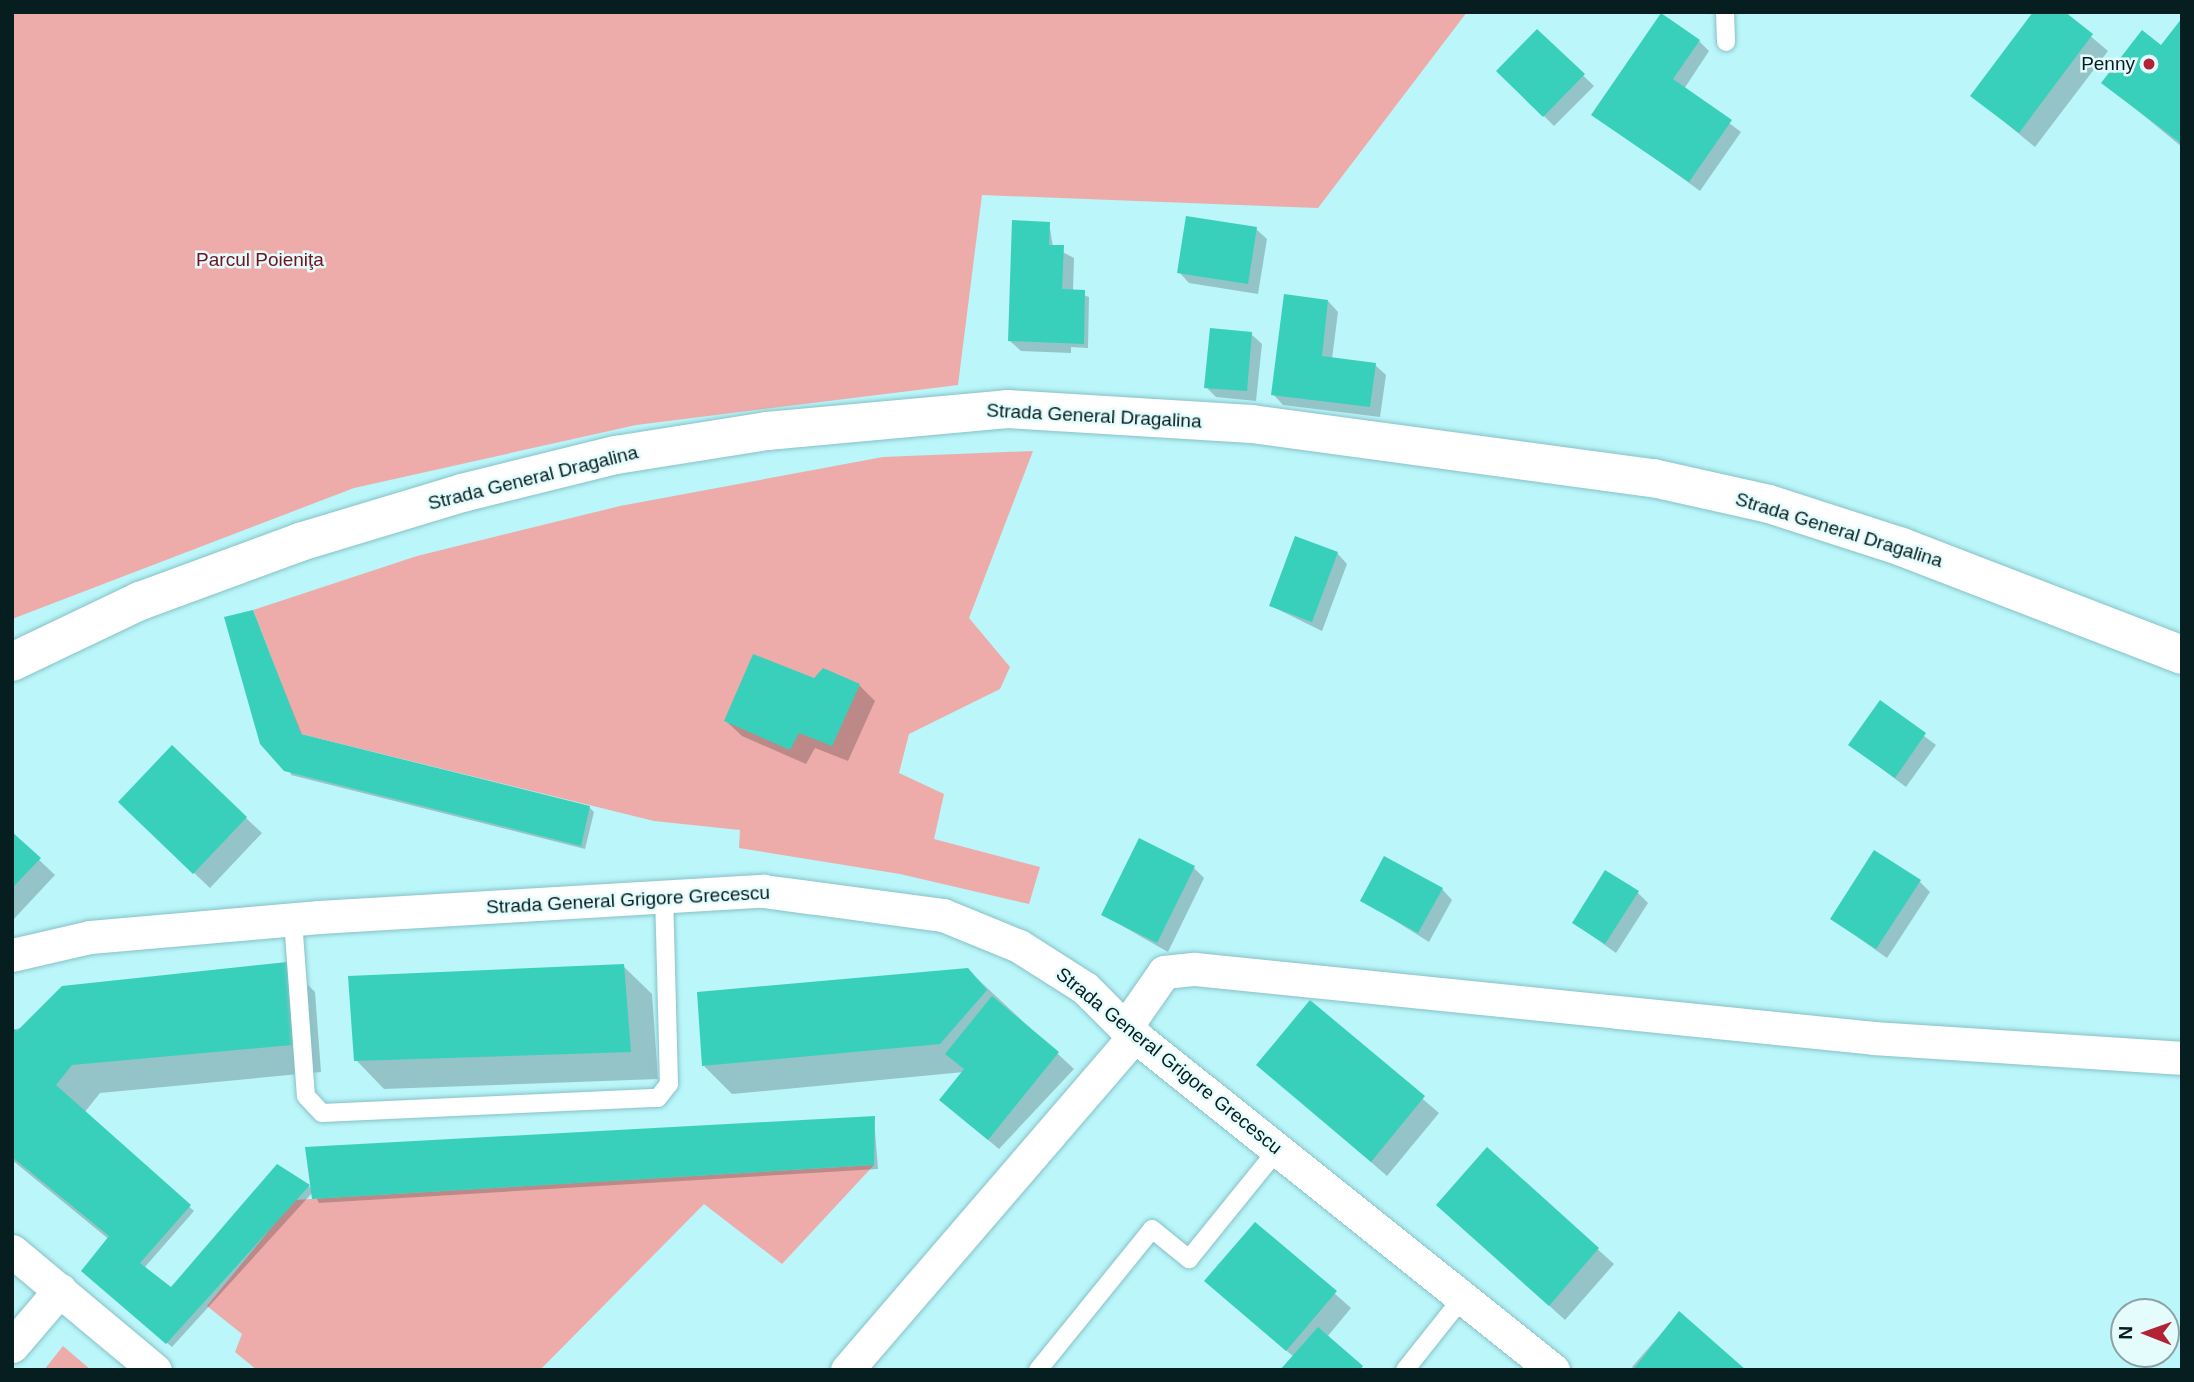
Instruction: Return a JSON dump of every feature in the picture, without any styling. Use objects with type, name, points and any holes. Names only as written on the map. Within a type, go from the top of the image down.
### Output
[{"type":"main road","name":"Strada General Dragalina","points":[[12,662],[141,601],[300,542],[462,493],[617,455],[767,431],[1007,409],[1252,424],[1653,478],[1769,504],[1902,547],[2182,655]]},
{"type":"street","name":"Strada General Grigore Grecescu","points":[[12,955],[90,937],[293,920],[763,891],[943,915],[1019,946],[1085,988],[1130,1031],[1553,1370]]},
{"type":"street","points":[[847,1370],[1130,1031],[1164,972],[1195,969],[1874,1038],[2182,1058]]},
{"type":"street","points":[[12,1251],[155,1370]]},
{"type":"street","points":[[12,1346],[60,1290]]},
{"type":"lane","points":[[1725,12],[1726,42]]},
{"type":"lane","points":[[293,920],[306,1096],[322,1113],[658,1098],[669,1084],[664,897]]},
{"type":"lane","points":[[1038,1370],[1152,1229],[1189,1259],[1278,1149]]},
{"type":"lane","points":[[1405,1370],[1463,1297]]},
{"type":"green space","name":"Parcul Poieniţa","points":[[12,12],[1467,12],[1318,208],[982,195],[958,385],[636,425],[354,488],[12,619]]},
{"type":"green space","points":[[1033,451],[969,618],[1010,667],[1000,689],[909,734],[899,773],[944,794],[934,839],[1040,867],[1029,904],[900,874],[739,848],[740,830],[654,821],[301,734],[253,610],[417,556],[620,506],[883,457]]},
{"type":"green space","points":[[874,1165],[782,1264],[704,1204],[540,1370],[257,1370],[235,1352],[242,1334],[207,1306],[294,1200]]},
{"type":"green space","points":[[63,1346],[91,1370],[44,1370]]},
{"type":"building","points":[[2033,12],[2065,12],[2093,34],[2019,133],[1970,96]]},
{"type":"building","points":[[1661,13],[1700,40],[1673,79],[1732,120],[1689,182],[1591,115]]},
{"type":"building","name":"Penny","points":[[2182,18],[2182,144],[2101,83],[2142,30],[2161,45]]},
{"type":"building","points":[[1537,29],[1585,74],[1543,117],[1496,71]]},
{"type":"building","points":[[1186,216],[1257,227],[1248,284],[1177,273]]},
{"type":"building","points":[[1012,220],[1050,222],[1049,245],[1064,245],[1062,289],[1085,290],[1084,344],[1008,341]]},
{"type":"building","points":[[1284,294],[1328,300],[1322,356],[1376,363],[1370,407],[1271,395]]},
{"type":"building","points":[[1210,328],[1252,332],[1247,391],[1204,388]]},
{"type":"building","points":[[1295,536],[1338,552],[1312,622],[1269,606]]},
{"type":"building","points":[[253,610],[301,734],[590,806],[581,846],[284,771],[260,744],[224,617]]},
{"type":"building","points":[[753,654],[814,678],[823,668],[860,684],[832,746],[799,733],[790,750],[724,721]]},
{"type":"building","points":[[1880,700],[1926,733],[1895,778],[1848,745]]},
{"type":"building","points":[[172,745],[247,817],[193,874],[118,802]]},
{"type":"building","points":[[12,832],[41,858],[12,888]]},
{"type":"building","points":[[1139,838],[1195,866],[1157,943],[1101,915]]},
{"type":"building","points":[[1874,850],[1921,880],[1876,949],[1830,919]]},
{"type":"building","points":[[1384,856],[1443,888],[1418,933],[1360,901]]},
{"type":"building","points":[[1605,870],[1639,891],[1605,944],[1572,923]]},
{"type":"building","points":[[287,962],[293,1045],[72,1065],[56,1085],[191,1205],[140,1263],[171,1287],[277,1164],[310,1185],[166,1344],[81,1271],[109,1236],[12,1157],[12,1028],[17,1031],[62,986]]},
{"type":"building","points":[[624,964],[631,1052],[354,1061],[348,976]]},
{"type":"building","points":[[968,968],[987,990],[940,1044],[702,1066],[697,992]]},
{"type":"building","points":[[992,996],[1059,1052],[988,1140],[939,1100],[964,1069],[945,1054]]},
{"type":"building","points":[[1310,1000],[1425,1096],[1371,1162],[1256,1065]]},
{"type":"building","points":[[875,1116],[874,1165],[312,1199],[305,1147]]},
{"type":"building","points":[[1487,1147],[1599,1248],[1549,1306],[1436,1205]]},
{"type":"building","points":[[1255,1222],[1337,1291],[1286,1351],[1204,1281]]},
{"type":"building","points":[[1679,1311],[1746,1370],[1633,1370]]},
{"type":"building","points":[[1318,1327],[1363,1366],[1360,1370],[1280,1370]]},
{"type":"place","name":"Penny","points":[[2149,64]]}]
